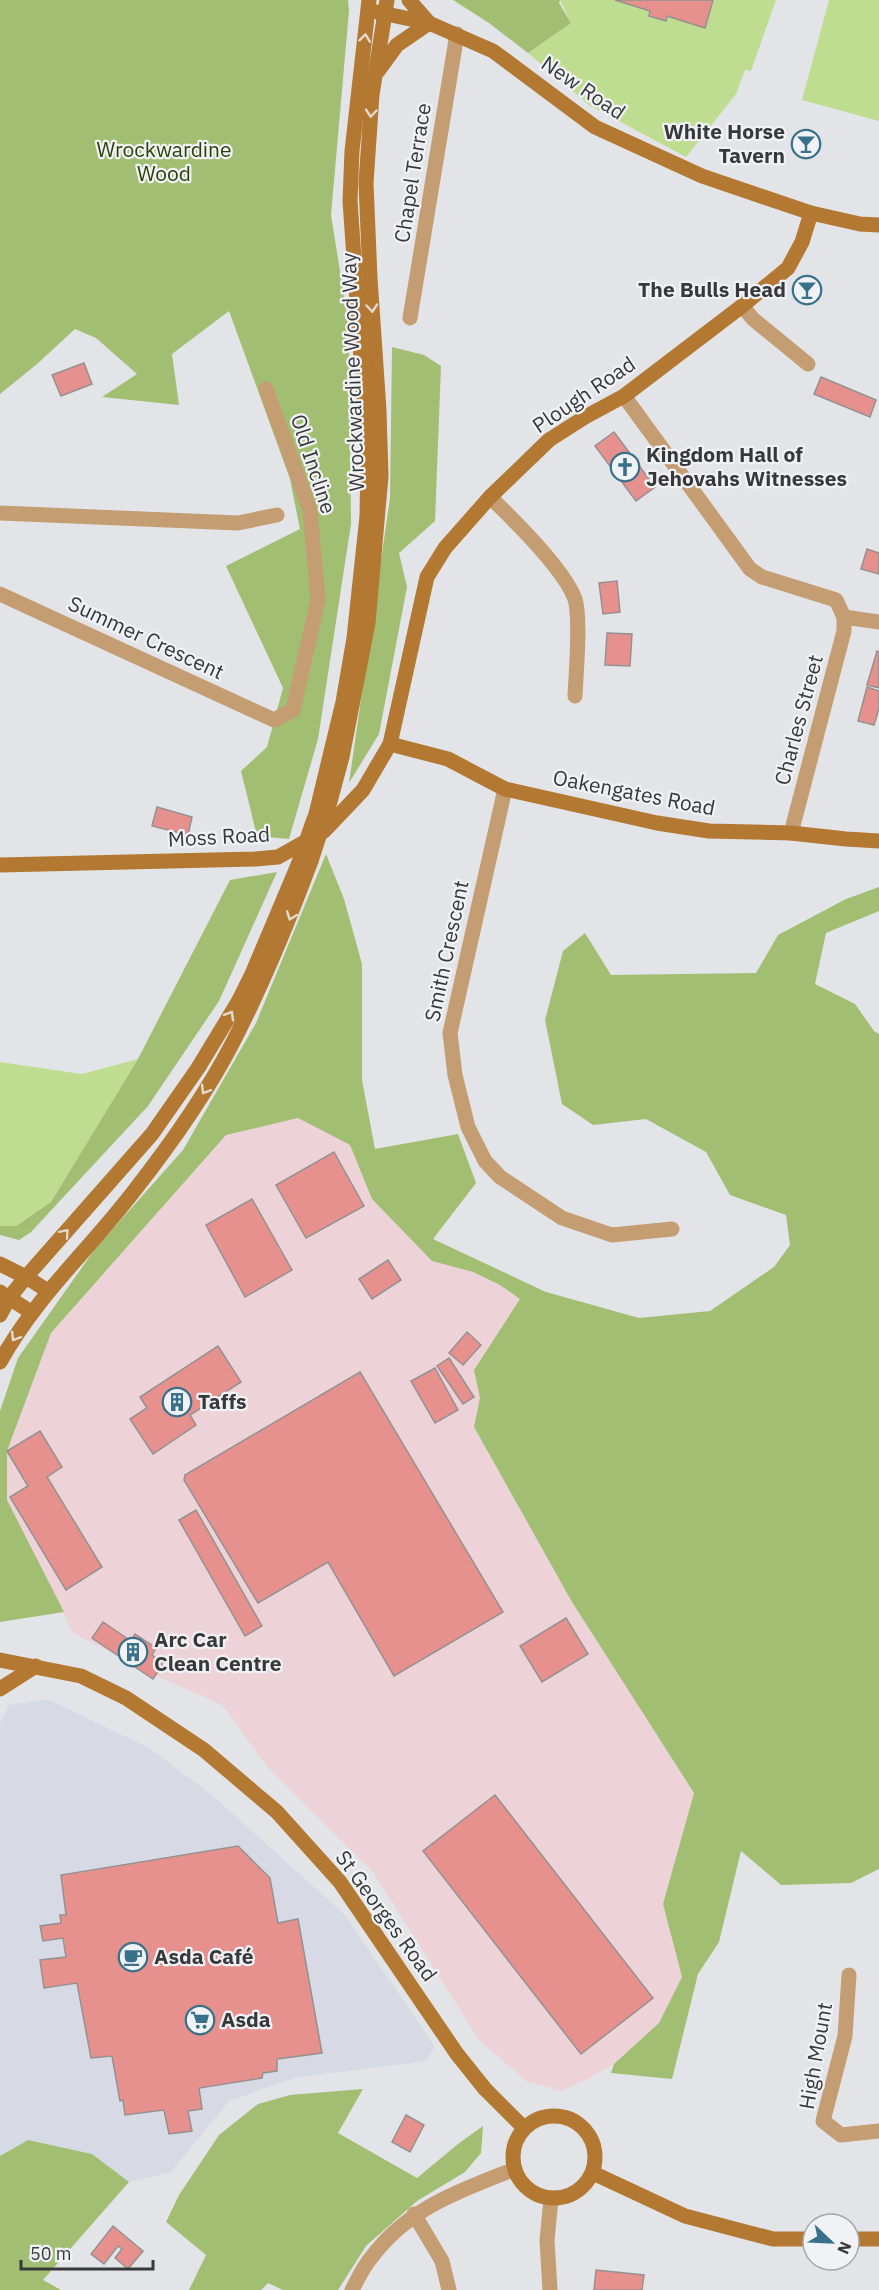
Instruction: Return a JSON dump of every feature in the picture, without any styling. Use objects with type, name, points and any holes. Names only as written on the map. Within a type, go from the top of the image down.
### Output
[{"type":"street","points":[[376,74],[398,45],[429,23],[409,0]]},
{"type":"street","name":"New Road","points":[[369,5],[386,7],[457,34],[508,60],[595,127],[702,176],[811,213],[860,224],[879,225]]},
{"type":"street","name":"Wrockwardine Wood Way","points":[[321,813],[350,659],[362,578],[367,516],[365,401],[350,201],[352,151],[369,5]]},
{"type":"street","name":"Wrockwardine Wood Way","points":[[0,1362],[31,1312],[133,1193],[197,1103],[232,1046],[274,958],[352,712],[368,623],[381,477],[366,183],[370,115],[386,7]]},
{"type":"street","name":"Chapel Terrace","points":[[410,318],[457,34]]},
{"type":"street","name":"Plough Road","points":[[390,744],[427,577],[445,548],[490,497],[549,440],[624,396],[788,268],[802,242],[811,213]]},
{"type":"street","points":[[742,306],[753,319],[808,364]]},
{"type":"street","name":"Old Incline","points":[[266,389],[310,510],[318,600],[293,710],[274,720]]},
{"type":"street","points":[[624,396],[750,569],[762,577],[836,600],[844,617],[879,622]]},
{"type":"street","points":[[490,497],[528,534],[566,583],[575,600],[575,696]]},
{"type":"street","points":[[0,513],[238,523],[277,515]]},
{"type":"street","name":"Summer Crescent","points":[[0,594],[274,720]]},
{"type":"street","name":"Charles Street","points":[[791,833],[844,631],[844,617]]},
{"type":"street","name":"Oakengates Road","points":[[390,744],[448,759],[505,789],[657,823],[709,831],[791,833],[846,840],[879,841]]},
{"type":"street","name":"Moss Road","points":[[0,865],[278,857],[324,831],[363,790],[390,744]]},
{"type":"street","name":"Smith Crescent","points":[[505,789],[450,1033],[455,1075],[468,1127],[484,1161],[500,1177],[562,1218],[612,1235],[672,1229]]},
{"type":"street","name":"Wrockwardine Wood Way","points":[[0,1314],[5,1295],[26,1277],[152,1134],[198,1068],[243,993],[305,862]]},
{"type":"street","points":[[0,1264],[48,1291]]},
{"type":"street","points":[[5,1295],[31,1312]]},
{"type":"street","name":"St Georges Road","points":[[0,1660],[81,1676],[126,1698],[204,1750],[277,1812],[340,1882],[457,2054],[485,2089],[524,2128]]},
{"type":"street","points":[[0,1689],[36,1666]]},
{"type":"street","name":"High Mount","points":[[849,1975],[845,2036],[823,2121],[841,2135],[879,2131]]},
{"type":"street","points":[[547,2116],[559,2116],[582,2126],[590,2136],[595,2148],[596,2160],[586,2184],[564,2198],[551,2199],[528,2190],[514,2169],[513,2155],[516,2140],[524,2128],[547,2116]]},
{"type":"street","points":[[352,2290],[370,2259],[414,2214],[451,2193],[514,2169]]},
{"type":"street","points":[[592,2173],[685,2216],[773,2239],[801,2239]]},
{"type":"street","points":[[550,2290],[547,2240],[551,2199]]},
{"type":"street","points":[[414,2214],[442,2261],[449,2290]]},
{"type":"street","points":[[861,2239],[879,2239]]},
{"type":"shaded area","points":[[298,1118],[350,1145],[372,1199],[432,1261],[473,1272],[500,1285],[520,1299],[475,1370],[480,1398],[474,1427],[572,1602],[694,1793],[663,1904],[682,1977],[659,2023],[614,2064],[561,2091],[526,2081],[479,2040],[373,1872],[269,1769],[222,1705],[168,1681],[73,1633],[7,1500],[7,1451],[51,1333],[226,1135]]},
{"type":"shaded area","points":[[47,1699],[149,1748],[212,1795],[345,1915],[435,2047],[426,2061],[294,2078],[229,2101],[171,2172],[129,2182],[92,2154],[28,2140],[0,2156],[0,1724],[9,1705]]},
{"type":"green space","name":"Wrockwardine Wood","points":[[0,0],[348,0],[349,11],[331,215],[349,327],[351,524],[318,739],[289,839],[257,836],[241,771],[267,747],[283,688],[226,566],[300,529],[290,479],[229,311],[172,354],[179,405],[102,397],[137,374],[96,338],[75,329],[0,394]]},
{"type":"green space","points":[[453,0],[560,0],[559,3],[571,23],[528,53],[489,23]]},
{"type":"green space","points":[[560,0],[776,0],[751,71],[745,70],[736,94],[686,157],[589,105],[528,53],[571,23]]},
{"type":"green space","points":[[829,0],[879,0],[879,121],[802,100]]},
{"type":"green space","points":[[392,347],[424,355],[441,366],[435,521],[399,553],[407,587],[379,734],[349,783],[390,498]]},
{"type":"green space","points":[[326,854],[344,899],[362,964],[362,1080],[375,1149],[458,1134],[476,1183],[433,1239],[546,1292],[639,1318],[710,1311],[774,1267],[790,1245],[786,1215],[730,1195],[706,1152],[646,1119],[593,1125],[562,1104],[545,1020],[563,951],[585,933],[611,975],[756,973],[778,935],[846,899],[879,887],[879,911],[826,933],[815,984],[855,1004],[874,1031],[879,1034],[879,1869],[851,1883],[781,1885],[741,1851],[719,1942],[698,1974],[672,2079],[611,2073],[614,2064],[659,2023],[682,1977],[663,1904],[694,1793],[572,1602],[474,1427],[480,1398],[474,1370],[520,1299],[500,1285],[473,1272],[432,1261],[372,1199],[350,1145],[298,1118],[226,1135],[51,1333],[7,1451],[7,1500],[64,1612],[0,1622],[0,1411],[18,1358],[95,1249],[183,1150],[256,1023]]},
{"type":"green space","points":[[277,872],[219,1001],[148,1106],[31,1232],[19,1240],[0,1235],[0,1226],[16,1226],[51,1202],[138,1059],[230,880]]},
{"type":"green space","points":[[138,1059],[51,1202],[16,1226],[0,1226],[0,1062],[82,1074]]},
{"type":"green space","points":[[363,2089],[338,2133],[417,2178],[483,2126],[481,2153],[465,2172],[417,2201],[366,2246],[338,2290],[283,2290],[268,2283],[261,2290],[189,2290],[206,2255],[166,2222],[179,2195],[219,2135],[258,2104],[290,2095]]},
{"type":"green space","points":[[28,2140],[92,2154],[129,2182],[43,2280],[61,2290],[0,2290],[0,2156]]},
{"type":"building","points":[[615,0],[713,0],[705,28],[667,16],[666,21],[649,16],[650,11]]},
{"type":"building","points":[[84,363],[92,384],[61,396],[52,375]]},
{"type":"building","points":[[821,377],[876,400],[870,417],[814,394]]},
{"type":"building","name":"Kingdom Hall of Jehovahs Witnesses","points":[[614,432],[655,487],[636,501],[595,446]]},
{"type":"building","points":[[867,549],[879,553],[879,574],[861,569]]},
{"type":"building","points":[[617,581],[620,612],[603,614],[599,583]]},
{"type":"building","points":[[607,633],[632,634],[630,666],[605,665]]},
{"type":"building","points":[[877,651],[879,652],[879,688],[867,685]]},
{"type":"building","points":[[867,687],[879,691],[879,708],[874,725],[858,721]]},
{"type":"building","points":[[157,807],[192,817],[188,835],[152,826]]},
{"type":"building","points":[[334,1152],[364,1206],[306,1238],[276,1185]]},
{"type":"building","points":[[252,1199],[292,1270],[245,1297],[206,1225]]},
{"type":"building","points":[[388,1260],[401,1280],[372,1299],[359,1279]]},
{"type":"building","points":[[467,1332],[481,1345],[463,1365],[449,1353]]},
{"type":"building","name":"Taffs","points":[[218,1346],[241,1382],[190,1415],[196,1425],[153,1454],[130,1419],[147,1408],[140,1397]]},
{"type":"building","points":[[449,1358],[474,1397],[463,1404],[437,1366]]},
{"type":"building","points":[[435,1368],[458,1410],[435,1423],[411,1381]]},
{"type":"building","points":[[360,1372],[503,1612],[394,1676],[328,1562],[258,1603],[184,1480],[185,1475]]},
{"type":"building","points":[[40,1431],[62,1467],[47,1477],[102,1567],[66,1590],[10,1497],[28,1486],[7,1451]]},
{"type":"building","points":[[196,1510],[262,1626],[245,1636],[179,1520]]},
{"type":"building","points":[[566,1618],[588,1654],[542,1682],[520,1646]]},
{"type":"building","name":"Arc Car Clean Centre","points":[[103,1622],[131,1641],[135,1634],[156,1648],[152,1655],[164,1663],[153,1679],[92,1638]]},
{"type":"building","points":[[495,1795],[653,1998],[581,2054],[423,1851]]},
{"type":"building","name":"Asda","points":[[238,1846],[270,1878],[278,1923],[298,1919],[322,2053],[277,2059],[277,2071],[263,2073],[262,2078],[199,2088],[202,2109],[188,2111],[192,2131],[169,2134],[164,2110],[125,2115],[123,2100],[120,2101],[112,2056],[91,2058],[77,1983],[44,1988],[40,1960],[66,1957],[63,1938],[43,1941],[40,1926],[61,1923],[60,1915],[66,1915],[61,1875]]},
{"type":"building","points":[[406,2115],[424,2125],[410,2152],[392,2142]]},
{"type":"building","points":[[113,2226],[143,2251],[128,2269],[115,2258],[122,2249],[118,2246],[104,2264],[91,2254]]},
{"type":"building","points":[[596,2270],[644,2275],[642,2290],[594,2290]]},
{"type":"place","name":"White Horse Tavern","points":[[806,144]]},
{"type":"place","name":"The Bulls Head","points":[[807,290]]},
{"type":"place","name":"Kingdom Hall of Jehovahs Witnesses","points":[[625,467]]},
{"type":"place","name":"Taffs","points":[[177,1402]]},
{"type":"place","name":"Arc Car Clean Centre","points":[[133,1652]]},
{"type":"place","name":"Asda Café","points":[[133,1957]]},
{"type":"place","name":"Asda","points":[[200,2020]]}]
